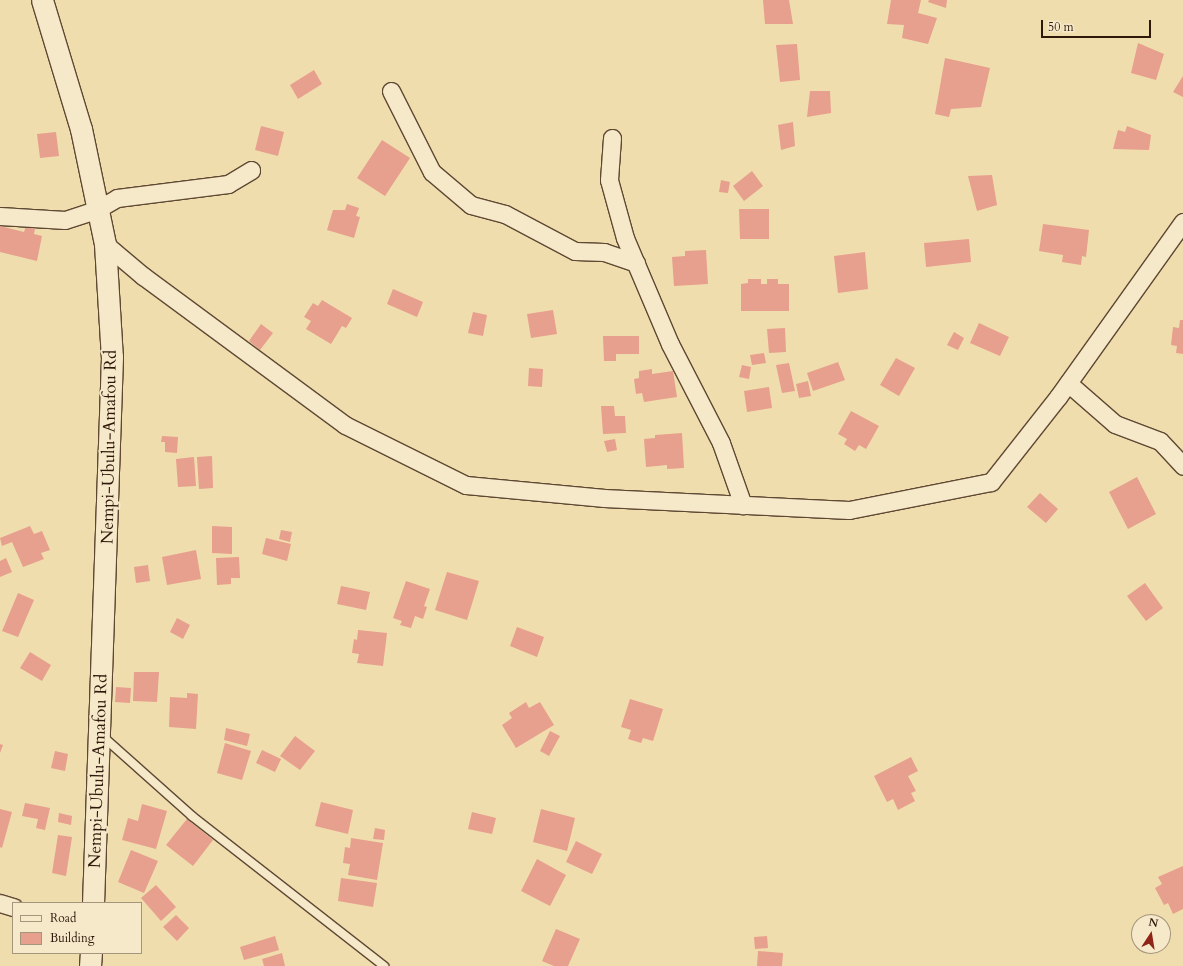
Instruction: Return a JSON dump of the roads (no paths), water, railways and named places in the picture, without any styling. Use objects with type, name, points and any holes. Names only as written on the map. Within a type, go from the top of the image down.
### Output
[{"type":"street","name":"Nempi-Ubulu-Amafou Rd","points":[[42,0],[81,129],[105,244],[112,356],[93,902]]},
{"type":"street","points":[[391,91],[432,172],[471,205],[505,214],[575,251],[604,252],[636,263]]},
{"type":"street","points":[[612,138],[609,180],[625,238],[670,344],[721,443],[743,505]]},
{"type":"street","points":[[0,216],[65,220],[98,209],[117,198],[228,184],[252,170]]},
{"type":"street","points":[[105,244],[143,276],[345,425],[466,485],[604,498],[849,510],[991,482],[1068,383],[1183,222]]},
{"type":"street","points":[[1068,383],[1115,424],[1160,441],[1183,466]]},
{"type":"street","points":[[0,903],[12,907]]},
{"type":"street","points":[[90,966],[91,954]]},
{"type":"lane","points":[[100,734],[192,816],[384,966]]}]
